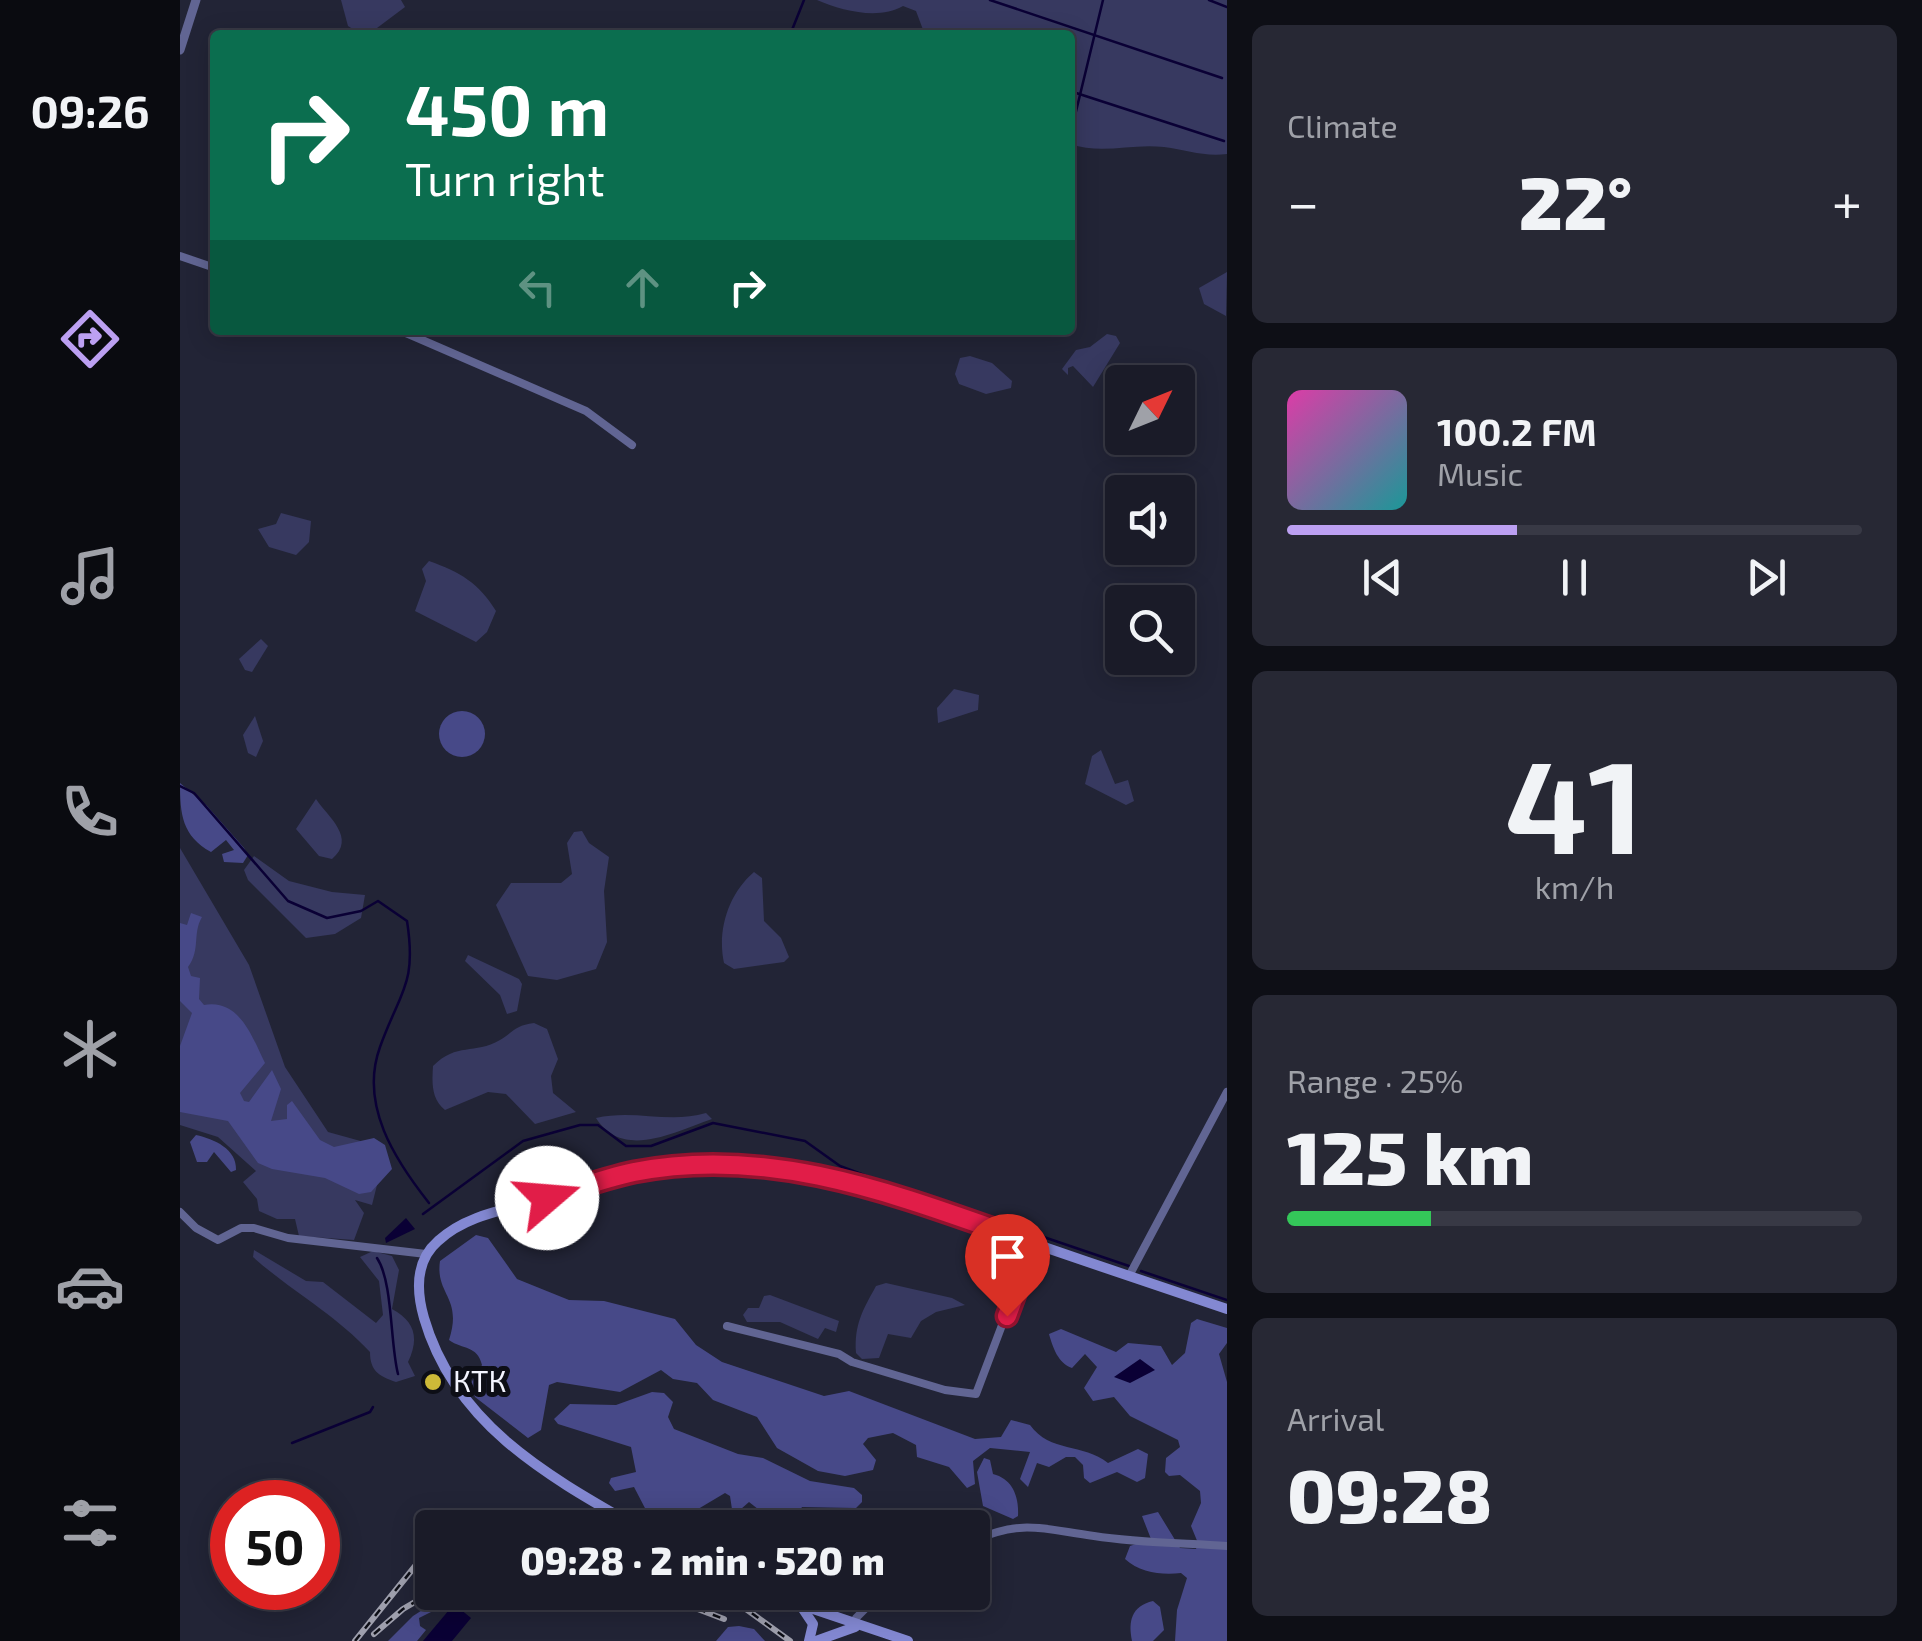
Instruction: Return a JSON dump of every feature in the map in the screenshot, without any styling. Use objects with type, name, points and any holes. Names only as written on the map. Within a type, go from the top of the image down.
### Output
[{"type":"main road","points":[[609,1510],[531,1464],[463,1398],[431,1343],[422,1310],[419,1276],[426,1254],[446,1235],[486,1214],[632,1172],[699,1166],[779,1168],[848,1179],[1227,1309]]},
{"type":"main road","points":[[803,1610],[813,1624],[812,1641],[856,1626]]},
{"type":"main road","points":[[815,1610],[908,1641]]},
{"type":"street","points":[[180,50],[196,0]]},
{"type":"street","points":[[180,256],[210,266]]},
{"type":"street","points":[[411,335],[586,410],[632,445]]},
{"type":"street","points":[[1129,1276],[1227,1092]]},
{"type":"street","points":[[180,1212],[196,1228],[218,1240],[241,1228],[254,1228],[288,1238],[426,1254]]},
{"type":"street","points":[[726,1326],[839,1354],[852,1362],[944,1390],[976,1394],[1034,1243]]},
{"type":"street","points":[[990,1533],[1047,1526],[1090,1536],[1227,1546]]},
{"type":"street","points":[[856,1626],[856,1618],[864,1610]]},
{"type":"shaded area","points":[[341,0],[401,0],[405,7],[377,28],[354,30],[348,26]]},
{"type":"shaded area","points":[[817,0],[1227,0],[1227,154],[1152,146],[1094,149],[1075,145],[1075,30],[923,30],[916,11],[903,6],[883,13],[838,8]]},
{"type":"shaded area","points":[[1227,272],[1226,316],[1204,304],[1199,288]]},
{"type":"shaded area","points":[[1107,334],[1116,336],[1120,343],[1093,387],[1073,366],[1068,368],[1068,375],[1062,369],[1076,350],[1090,347]]},
{"type":"shaded area","points":[[970,356],[992,363],[1012,381],[1011,388],[986,394],[959,384],[955,374],[960,358]]},
{"type":"shaded area","points":[[281,513],[311,521],[309,542],[296,555],[269,547],[258,529],[276,524]]},
{"type":"shaded area","points":[[429,561],[468,580],[496,611],[487,632],[476,642],[415,611],[426,581],[422,569]]},
{"type":"shaded area","points":[[261,639],[268,646],[252,672],[245,670],[239,659]]},
{"type":"shaded area","points":[[954,689],[979,695],[978,710],[938,723],[937,708]]},
{"type":"shaded area","points":[[462,711],[479,717],[485,734],[479,751],[462,757],[445,751],[439,734],[445,717]]},
{"type":"shaded area","points":[[255,716],[263,741],[256,757],[248,753],[243,735]]},
{"type":"shaded area","points":[[1101,750],[1115,784],[1128,780],[1134,801],[1126,805],[1085,784],[1092,756]]},
{"type":"shaded area","points":[[180,783],[207,806],[244,848],[248,855],[243,863],[224,862],[222,854],[234,850],[226,840],[211,852],[194,839],[182,814]]},
{"type":"shaded area","points":[[316,799],[341,836],[339,851],[332,859],[319,856],[296,829]]},
{"type":"shaded area","points":[[582,831],[589,843],[609,857],[604,891],[607,942],[596,969],[557,980],[528,976],[496,905],[511,883],[561,883],[572,874],[567,843],[574,832]]},
{"type":"shaded area","points":[[180,848],[249,965],[285,1067],[328,1132],[375,1145],[377,1185],[372,1205],[355,1200],[364,1213],[354,1240],[299,1236],[295,1219],[277,1219],[259,1211],[257,1199],[243,1182],[256,1171],[218,1137],[180,1125]]},
{"type":"shaded area","points":[[254,856],[289,881],[332,892],[365,895],[361,918],[335,934],[306,938],[248,880],[244,870]]},
{"type":"shaded area","points":[[754,872],[762,878],[764,921],[781,938],[789,957],[784,962],[734,969],[724,963],[724,926],[737,891]]},
{"type":"shaded area","points":[[191,913],[202,917],[188,967],[191,976],[200,978],[199,999],[204,1005],[227,1008],[236,1014],[265,1063],[240,1093],[244,1101],[249,1102],[272,1070],[281,1089],[271,1121],[287,1119],[287,1105],[292,1101],[320,1140],[334,1147],[374,1138],[385,1145],[392,1169],[371,1192],[359,1194],[325,1178],[272,1169],[258,1163],[228,1121],[180,1112],[180,1046],[192,1013],[180,1001],[180,923],[187,925]]},
{"type":"shaded area","points":[[468,955],[519,979],[522,984],[517,1011],[507,1014],[500,995],[465,961]]},
{"type":"shaded area","points":[[534,1023],[547,1029],[558,1059],[551,1076],[553,1093],[576,1112],[535,1124],[506,1094],[488,1092],[445,1110],[440,1106],[433,1090],[433,1066],[450,1054],[491,1044]]},
{"type":"shaded area","points":[[706,1113],[712,1119],[667,1135],[635,1140],[607,1131],[596,1118],[679,1117]]},
{"type":"shaded area","points":[[196,1135],[229,1151],[236,1170],[231,1172],[214,1152],[207,1162],[197,1162],[190,1142]]},
{"type":"shaded area","points":[[589,1174],[585,1180],[519,1199],[511,1192]]},
{"type":"shaded area","points":[[406,1218],[415,1229],[386,1243],[385,1238]]},
{"type":"shaded area","points":[[476,1235],[488,1238],[517,1279],[569,1300],[604,1301],[675,1319],[696,1345],[722,1362],[824,1396],[849,1391],[975,1439],[1001,1437],[1011,1420],[1030,1425],[1047,1440],[1108,1463],[1138,1449],[1148,1454],[1145,1478],[1137,1482],[1117,1472],[1090,1483],[1084,1478],[1083,1465],[1075,1457],[1066,1457],[1049,1467],[1037,1463],[1028,1487],[1020,1479],[1030,1452],[990,1448],[973,1461],[975,1484],[967,1488],[949,1467],[917,1457],[916,1445],[893,1433],[868,1438],[863,1444],[876,1460],[873,1470],[845,1476],[818,1471],[777,1448],[757,1417],[713,1400],[697,1383],[673,1379],[661,1370],[620,1392],[557,1382],[549,1385],[541,1430],[528,1438],[475,1397],[471,1383],[482,1365],[480,1359],[473,1351],[449,1340],[453,1314],[441,1282],[440,1261]]},
{"type":"shaded area","points":[[254,1250],[306,1281],[323,1282],[376,1323],[383,1315],[379,1281],[360,1257],[373,1251],[392,1256],[399,1270],[392,1309],[413,1331],[414,1345],[408,1362],[415,1376],[396,1382],[380,1375],[370,1352],[356,1338],[253,1257]]},
{"type":"shaded area","points":[[886,1283],[952,1298],[965,1305],[936,1312],[921,1321],[911,1338],[888,1334],[879,1358],[862,1359],[856,1353],[860,1318],[876,1286]]},
{"type":"shaded area","points":[[764,1296],[839,1321],[836,1332],[825,1328],[818,1339],[780,1322],[747,1322],[743,1315],[748,1308],[759,1308]]},
{"type":"shaded area","points":[[1197,1319],[1227,1328],[1227,1343],[1219,1354],[1227,1382],[1227,1641],[1175,1641],[1177,1610],[1187,1578],[1181,1573],[1144,1570],[1125,1559],[1130,1546],[1151,1539],[1142,1516],[1158,1512],[1180,1548],[1196,1549],[1198,1543],[1191,1526],[1201,1503],[1200,1491],[1180,1475],[1169,1476],[1165,1472],[1166,1458],[1180,1447],[1178,1440],[1130,1416],[1114,1397],[1093,1401],[1084,1388],[1097,1367],[1085,1354],[1072,1368],[1067,1366],[1049,1334],[1061,1329],[1116,1352],[1128,1343],[1161,1346],[1172,1365],[1185,1353],[1191,1323]]},
{"type":"shaded area","points":[[1140,1359],[1155,1370],[1130,1383],[1114,1377]]},
{"type":"shaded area","points":[[652,1392],[664,1393],[673,1402],[668,1417],[674,1429],[738,1454],[763,1458],[810,1481],[854,1488],[862,1495],[862,1502],[856,1508],[759,1510],[749,1502],[740,1510],[732,1510],[730,1496],[725,1493],[696,1510],[646,1510],[634,1487],[615,1491],[609,1483],[611,1478],[636,1472],[631,1447],[558,1424],[554,1419],[570,1404],[616,1405]]},
{"type":"shaded area","points":[[984,1458],[990,1460],[993,1474],[1013,1490],[1018,1516],[1013,1519],[983,1506],[977,1472]]},
{"type":"shaded area","points":[[1153,1601],[1160,1607],[1164,1630],[1153,1641],[1132,1641],[1133,1616]]},
{"type":"shaded area","points":[[422,1610],[435,1610],[419,1618],[420,1626],[426,1630],[417,1641],[388,1641]]},
{"type":"shaded area","points":[[449,1610],[461,1610],[471,1618],[452,1641],[423,1641]]},
{"type":"shaded area","points":[[728,1627],[754,1629],[765,1641],[716,1641]]},
{"type":"waterway","points":[[792,30],[804,0]]},
{"type":"waterway","points":[[990,0],[1222,78]]},
{"type":"waterway","points":[[1075,116],[1103,0]]},
{"type":"waterway","points":[[1209,0],[1227,7]]},
{"type":"waterway","points":[[1075,93],[1224,141]]},
{"type":"waterway","points":[[180,786],[194,793],[288,901],[327,918],[361,911],[378,901],[407,921],[408,974],[380,1047],[374,1090],[377,1111],[393,1150],[429,1203]]},
{"type":"waterway","points":[[423,1214],[523,1141],[580,1125],[598,1125],[626,1146],[651,1146],[713,1123],[805,1141],[840,1166],[1129,1266]]},
{"type":"waterway","points":[[377,1258],[389,1297],[398,1374]]},
{"type":"waterway","points":[[1141,1271],[1227,1300]]},
{"type":"waterway","points":[[292,1443],[370,1412],[373,1407]]},
{"type":"railway","points":[[355,1641],[415,1566]]},
{"type":"railway","points":[[374,1634],[415,1602]]},
{"type":"railway","points":[[700,1610],[724,1619]]},
{"type":"railway","points":[[747,1610],[790,1641]]},
{"type":"place","name":"КТК","points":[[433,1382]]},
{"type":"route","points":[[547,1198],[632,1172],[683,1166],[779,1168],[848,1179],[1034,1243],[1007,1316]]}]
